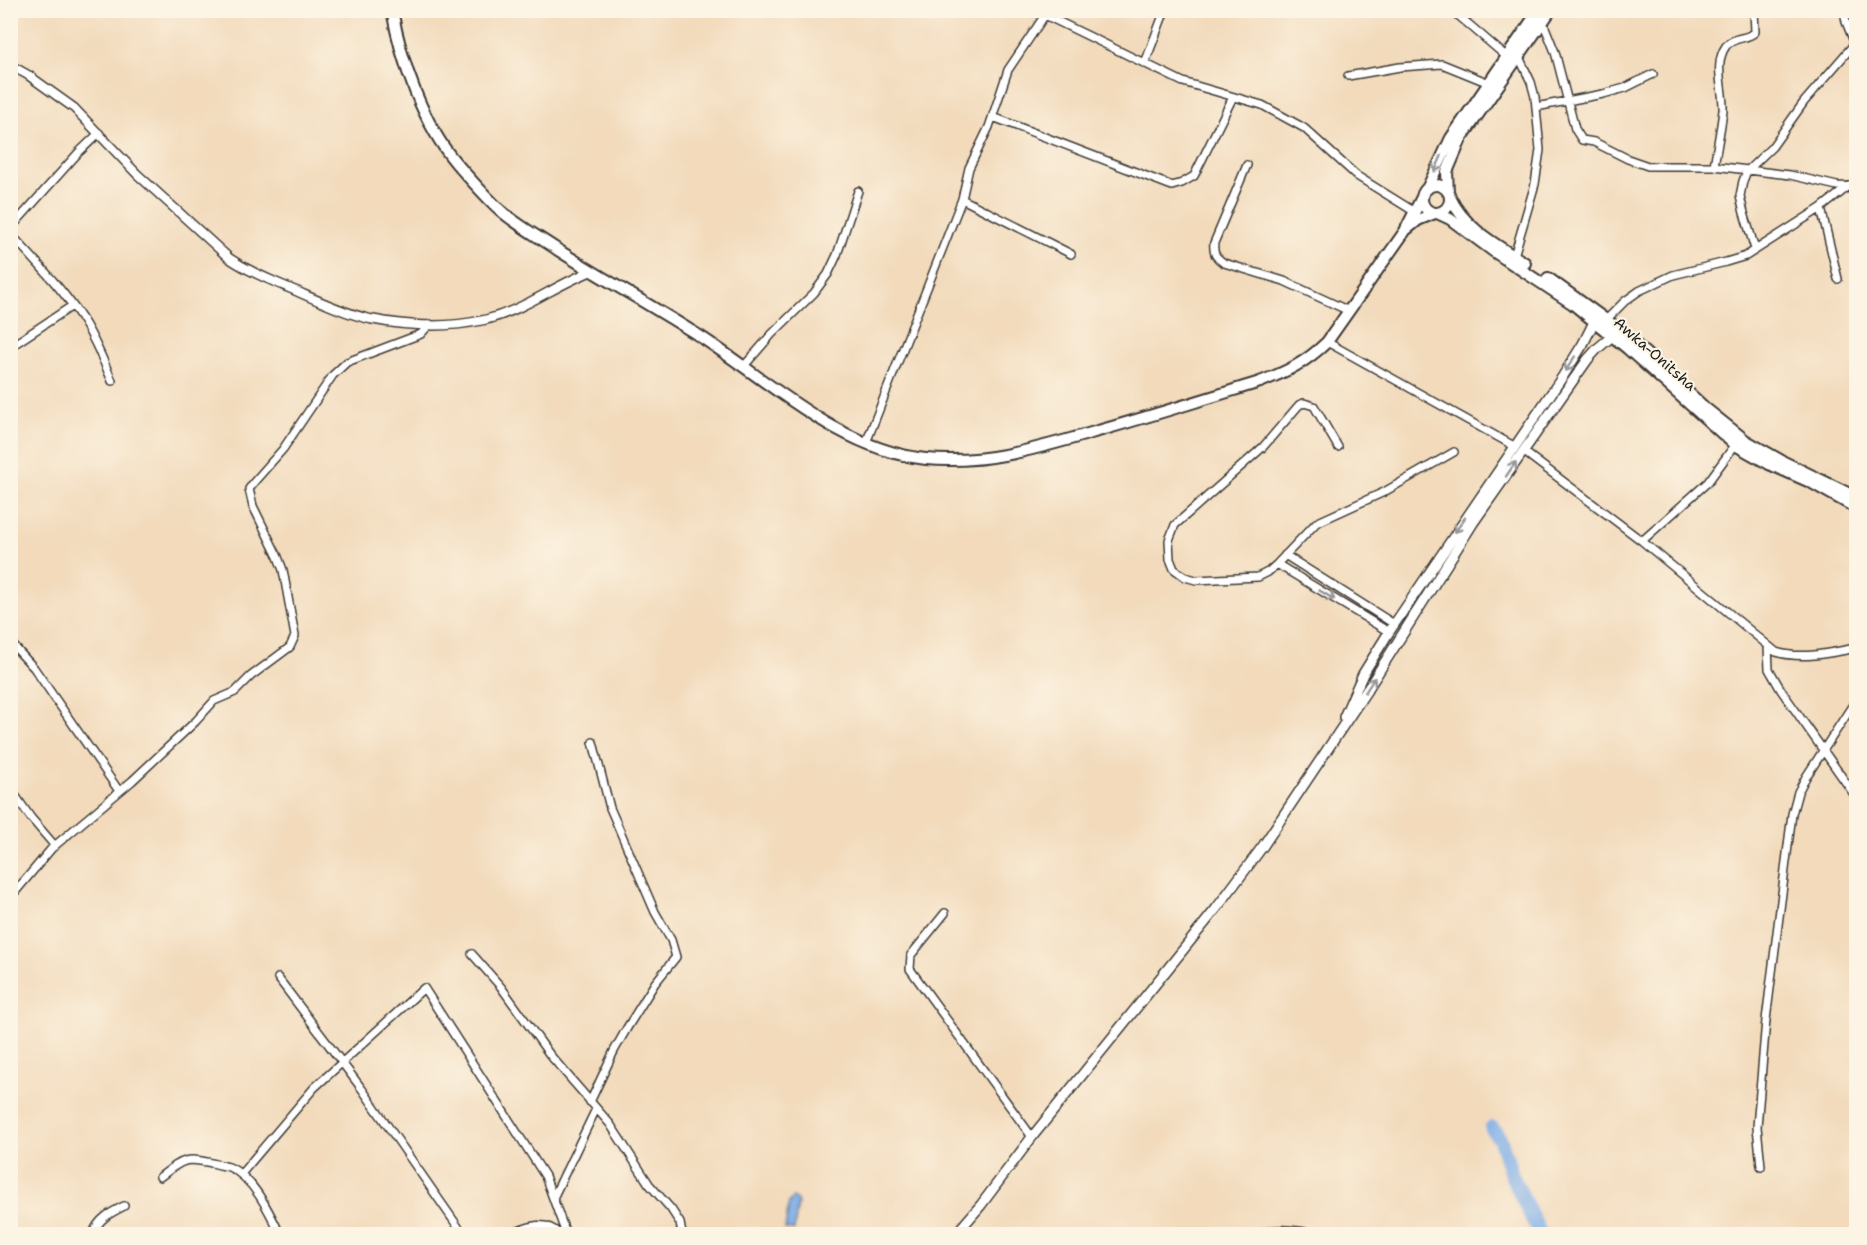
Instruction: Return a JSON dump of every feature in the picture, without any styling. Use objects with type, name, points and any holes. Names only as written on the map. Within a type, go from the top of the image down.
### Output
[{"type":"main road","points":[[392,10],[409,74],[424,111],[442,144],[501,211],[592,271],[699,336],[797,404],[845,434],[884,450],[922,459],[941,460],[980,459],[1022,453],[1260,382],[1293,369],[1314,354],[1327,342],[1405,231],[1451,138],[1539,10]]},
{"type":"main road","points":[[1405,231],[1418,220],[1447,208],[1449,194],[1447,172],[1461,139],[1551,10]]},
{"type":"main road","points":[[1436,213],[1424,206],[1425,193],[1431,186],[1441,186],[1449,194]]},
{"type":"main road","name":"Awka-Onitsha","points":[[1449,194],[1458,210],[1474,228],[1600,318],[1735,445],[1857,508]]},
{"type":"main road","name":"Awka-Onitsha","points":[[1436,213],[1450,219],[1493,251],[1573,304],[1600,318]]},
{"type":"main road","points":[[958,1234],[1032,1137],[1216,909],[1263,846],[1338,733],[1600,318]]},
{"type":"main road","points":[[1338,733],[1355,690],[1392,628],[1519,448],[1588,359],[1616,333]]},
{"type":"main road","name":"Awka-Onitsha","points":[[1616,333],[1745,440],[1782,461],[1857,497]]},
{"type":"street","points":[[1145,63],[1165,10]]},
{"type":"street","points":[[1445,10],[1459,16],[1507,57]]},
{"type":"street","points":[[1714,166],[1723,106],[1720,63],[1727,45],[1733,40],[1752,36],[1755,32],[1754,10]]},
{"type":"street","points":[[1755,249],[1740,196],[1743,181],[1747,171],[1772,147],[1804,102],[1856,43],[1846,22],[1844,10]]},
{"type":"street","points":[[866,443],[962,199],[969,168],[993,117],[1008,70],[1045,15],[1183,82],[1262,105],[1305,128],[1357,176],[1414,212]]},
{"type":"street","points":[[1544,22],[1569,100],[1575,129],[1582,140],[1594,142],[1648,166],[1714,166],[1790,175],[1837,186],[1853,187]]},
{"type":"street","points":[[1514,256],[1535,184],[1540,150],[1532,82],[1519,57]]},
{"type":"street","points":[[1348,76],[1442,64],[1489,83]]},
{"type":"street","points":[[10,65],[74,108],[137,174],[229,258],[245,269],[332,306],[369,318],[412,324],[451,324],[484,320],[508,312],[592,271]]},
{"type":"street","points":[[1536,107],[1625,88],[1653,74]]},
{"type":"street","points":[[993,117],[1172,186],[1194,176],[1233,97]]},
{"type":"street","points":[[99,133],[79,152],[10,231],[72,306],[89,331],[112,381]]},
{"type":"street","points":[[1247,165],[1214,243],[1213,251],[1216,258],[1224,263],[1284,281],[1348,311]]},
{"type":"street","points":[[1600,318],[1639,291],[1673,274],[1746,256],[1853,187]]},
{"type":"street","points":[[744,366],[814,293],[828,274],[837,255],[858,191]]},
{"type":"street","points":[[962,199],[1071,254]]},
{"type":"street","points":[[1821,208],[1838,279]]},
{"type":"street","points":[[10,347],[72,306]]},
{"type":"street","points":[[10,898],[42,858],[196,721],[214,701],[236,692],[251,676],[290,647],[295,636],[283,570],[253,506],[249,489],[283,449],[333,375],[347,362],[421,334],[430,324]]},
{"type":"street","points":[[1327,342],[1519,448],[1642,541],[1776,652],[1805,656],[1857,648]]},
{"type":"street","points":[[1338,447],[1314,406],[1304,403],[1299,405],[1263,447],[1175,525],[1168,540],[1170,560],[1174,569],[1185,577],[1196,580],[1247,578],[1268,572],[1316,523],[1384,492],[1454,452]]},
{"type":"street","points":[[1642,541],[1708,482],[1735,445]]},
{"type":"street","points":[[1285,555],[1392,628]]},
{"type":"street","points":[[1277,564],[1392,628]]},
{"type":"street","points":[[10,642],[34,668],[119,791]]},
{"type":"street","points":[[1768,646],[1769,669],[1777,683],[1857,797]]},
{"type":"street","points":[[1761,1166],[1757,1126],[1766,1020],[1792,814],[1798,792],[1823,749],[1857,700]]},
{"type":"street","points":[[590,1102],[627,1029],[656,983],[676,957],[671,940],[655,912],[616,824],[592,742]]},
{"type":"street","points":[[10,788],[55,846]]},
{"type":"street","points":[[945,914],[911,954],[910,969],[1032,1137]]},
{"type":"street","points":[[472,954],[501,987],[550,1055],[610,1124],[649,1184],[671,1209],[680,1223],[682,1234]]},
{"type":"street","points":[[278,978],[341,1062],[463,1234]]},
{"type":"street","points":[[241,1174],[314,1088],[423,988],[546,1176],[566,1234]]},
{"type":"street","points":[[554,1196],[596,1109]]},
{"type":"street","points":[[160,1177],[181,1162],[193,1159],[228,1167],[241,1174],[257,1193],[280,1234]]},
{"type":"street","points":[[93,1234],[96,1225],[109,1213],[124,1206]]},
{"type":"street","points":[[511,1234],[540,1225],[548,1226],[559,1234]]},
{"type":"street","points":[[1258,1234],[1276,1229],[1317,1234]]},
{"type":"water","points":[[793,1198],[798,1203],[794,1230],[785,1229],[789,1202]]},
{"type":"waterway","points":[[1492,1128],[1500,1139],[1512,1176],[1540,1234]]}]
